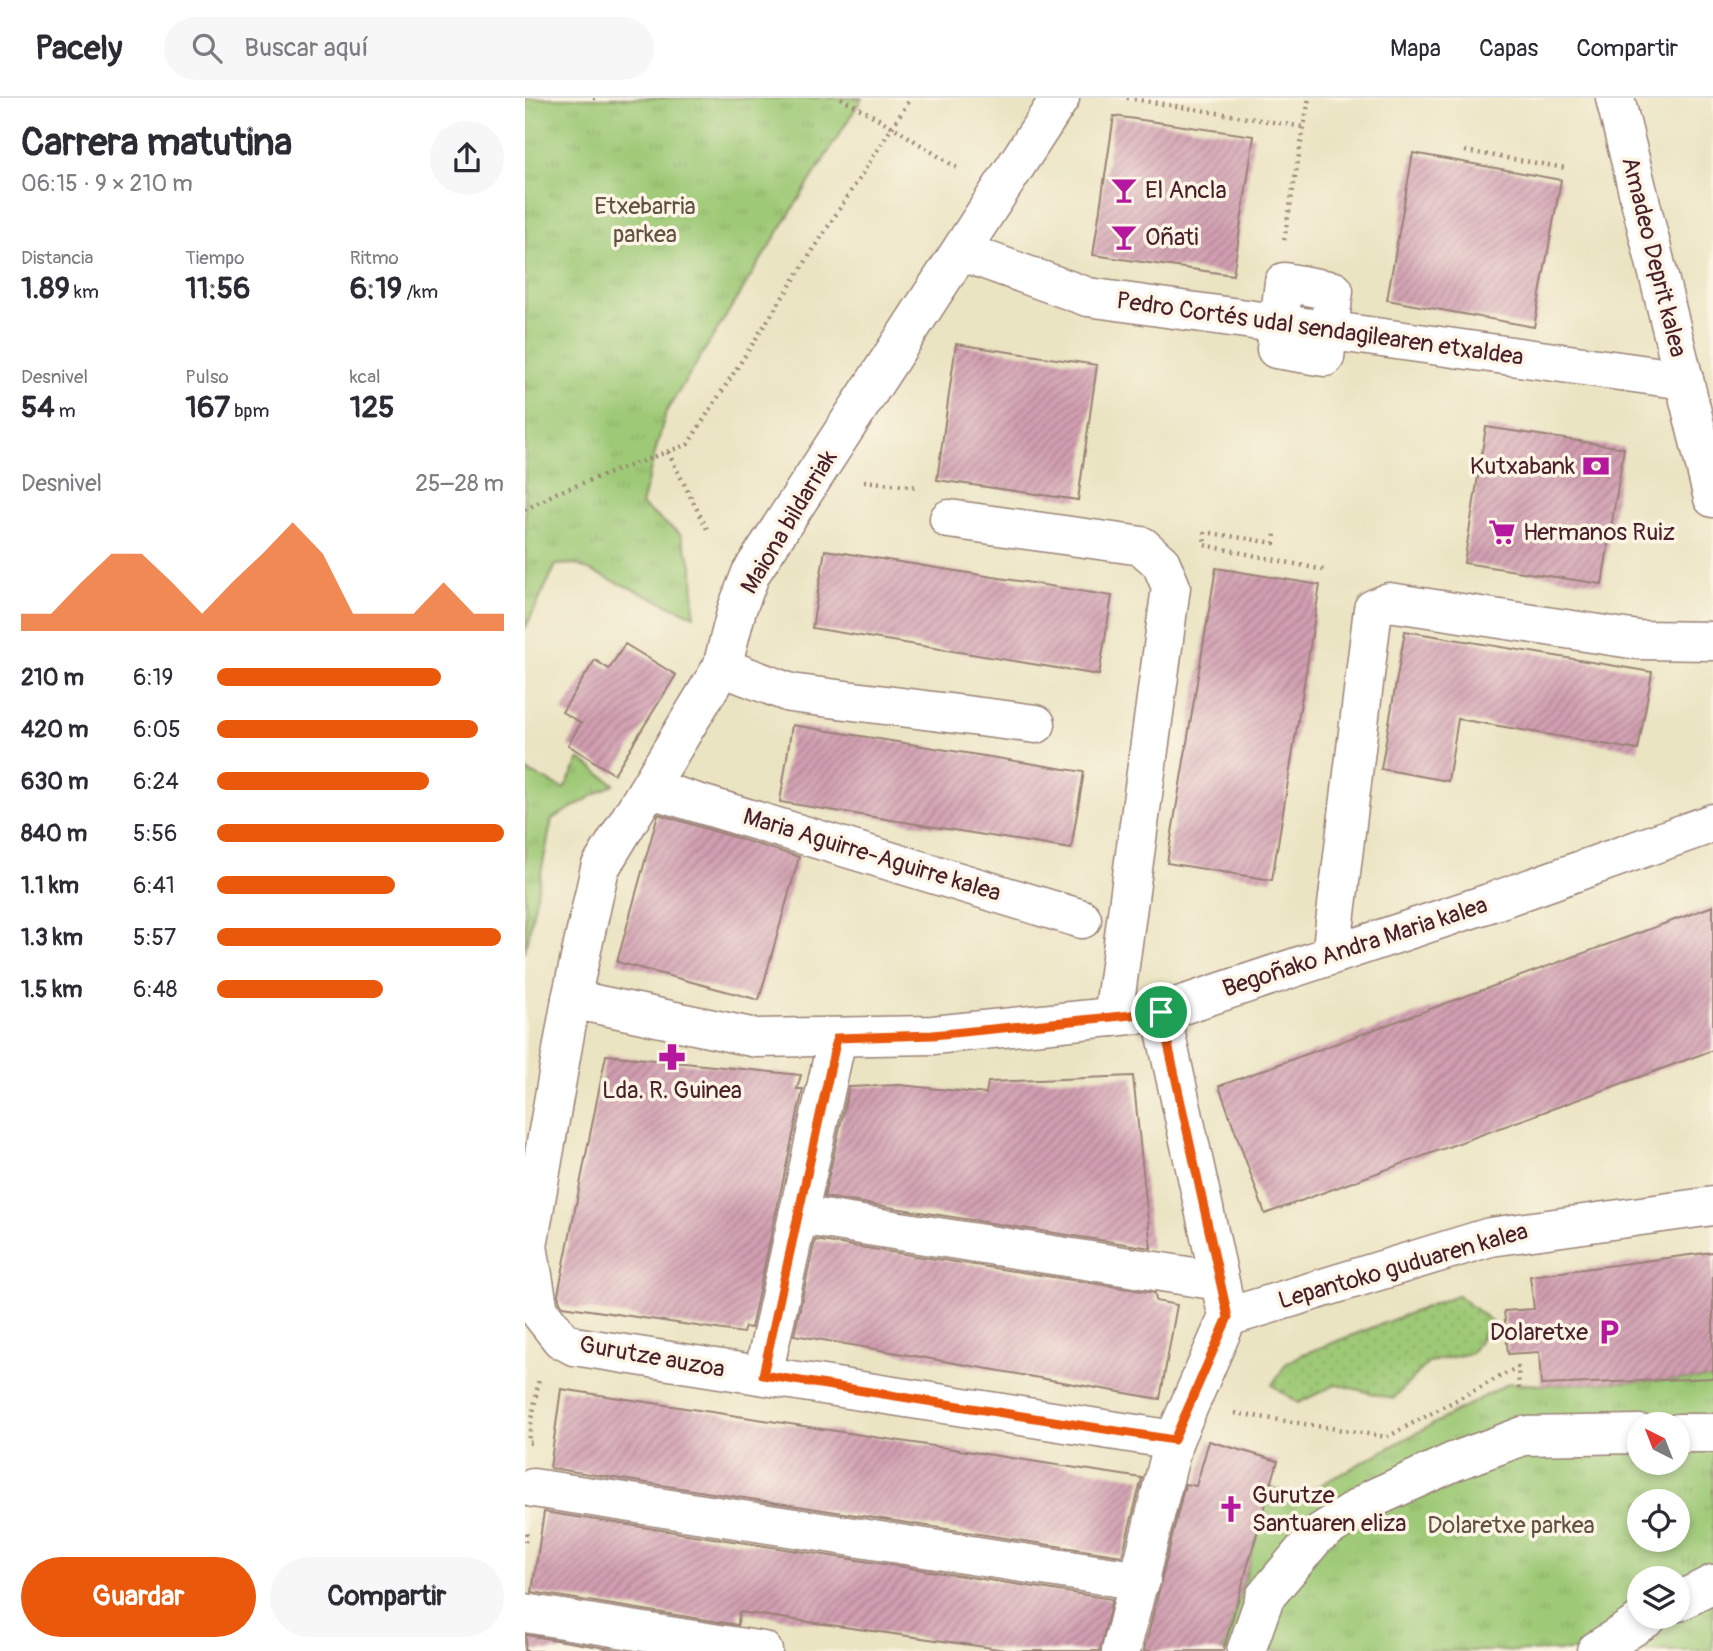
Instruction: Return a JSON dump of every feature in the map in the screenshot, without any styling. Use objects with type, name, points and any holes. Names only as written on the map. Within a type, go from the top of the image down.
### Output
[{"type":"street","name":"Maiona bildarriak","points":[[571,999],[600,868],[722,667],[737,609],[751,573],[1061,98]]},
{"type":"street","name":"Amadeo Deprit kalea","points":[[1615,98],[1713,498]]},
{"type":"street","name":"Pedro Cortés udal sendagilearen etxaldea","points":[[963,251],[1088,297],[1684,380]]},
{"type":"street","points":[[949,519],[1142,546],[1161,562],[1171,587],[1113,1017]]},
{"type":"street","points":[[1331,955],[1373,609],[1389,602],[1638,640],[1713,641]]},
{"type":"street","points":[[722,667],[790,693],[1036,724]]},
{"type":"street","name":"Maria Aguirre-Aguirre kalea","points":[[661,792],[1082,919]]},
{"type":"street","name":"Begoñako Andra Maria kalea","points":[[571,999],[756,1038],[933,1035],[1161,1012],[1708,825]]},
{"type":"street","name":"Gurutze auzoa","points":[[571,999],[528,1246],[539,1311],[561,1339],[574,1346],[1174,1440]]},
{"type":"street","points":[[1121,1651],[1141,1581],[1174,1440],[1190,1404],[1223,1299],[1161,1012]]},
{"type":"street","points":[[763,1375],[837,1038]]},
{"type":"street","name":"Lepantoko guduaren kalea","points":[[1223,1299],[1490,1237],[1713,1206]]},
{"type":"street","points":[[797,1215],[1223,1299]]},
{"type":"street","points":[[1691,1433],[1713,1433]]},
{"type":"street","points":[[1246,1651],[1265,1597],[1317,1535],[1374,1498],[1453,1462],[1523,1436],[1627,1434]]},
{"type":"street","points":[[533,1488],[1141,1581]]},
{"type":"street","points":[[1690,1596],[1713,1584]]},
{"type":"street","points":[[525,1613],[764,1651]]},
{"type":"street","points":[[1596,1651],[1630,1629]]},
{"type":"path","points":[[841,98],[893,127],[969,177]]},
{"type":"path","points":[[525,510],[556,493],[688,444],[911,98]]},
{"type":"path","points":[[1127,98],[1303,127]]},
{"type":"path","points":[[1284,242],[1309,98]]},
{"type":"path","points":[[1465,151],[1566,168]]},
{"type":"path","points":[[668,452],[706,529]]},
{"type":"path","points":[[852,480],[921,488]]},
{"type":"path","points":[[1275,533],[1274,543],[1208,532],[1204,545],[1324,570]]},
{"type":"path","points":[[1190,1404],[1387,1437],[1518,1367]]},
{"type":"path","points":[[535,1444],[528,1442],[540,1374]]},
{"type":"green space","name":"Etxebarria parkea","points":[[525,98],[862,98],[666,412],[641,505],[680,534],[693,567],[694,616],[575,564],[556,565],[525,629]]},
{"type":"green space","points":[[580,759],[614,784],[552,819],[525,952],[525,770],[564,789]]},
{"type":"green space","points":[[1457,1295],[1492,1322],[1471,1353],[1429,1362],[1393,1399],[1337,1384],[1298,1403],[1272,1385],[1286,1364],[1301,1355]]},
{"type":"green space","name":"Dolaretxe parkea","points":[[1713,1378],[1713,1651],[1223,1651],[1271,1487],[1298,1497],[1509,1383],[1541,1385]]},
{"type":"building","points":[[1114,116],[1254,136],[1233,275],[1093,255]]},
{"type":"building","points":[[1413,153],[1561,180],[1534,327],[1387,300]]},
{"type":"building","points":[[956,344],[1097,365],[1078,500],[937,480]]},
{"type":"building","points":[[1486,427],[1624,448],[1602,584],[1464,563]]},
{"type":"building","points":[[825,550],[1112,596],[1099,675],[812,628]]},
{"type":"building","points":[[1216,568],[1320,585],[1272,880],[1167,863]]},
{"type":"building","points":[[1405,631],[1652,672],[1638,750],[1458,719],[1448,781],[1381,769]]},
{"type":"building","points":[[625,644],[676,675],[614,774],[568,745],[581,723],[562,712],[595,660],[609,669]]},
{"type":"building","points":[[792,725],[1084,772],[1071,849],[780,802]]},
{"type":"building","points":[[658,814],[799,857],[759,1000],[617,962]]},
{"type":"building","points":[[1713,906],[1713,1050],[1265,1214],[1219,1086]]},
{"type":"building","points":[[606,1055],[801,1075],[797,1089],[803,1089],[751,1328],[745,1327],[743,1333],[563,1306],[560,1302],[558,1294]]},
{"type":"building","points":[[1133,1076],[1151,1248],[824,1197],[849,1087],[900,1085],[986,1094],[988,1082]]},
{"type":"building","points":[[815,1240],[1155,1293],[1156,1301],[1177,1305],[1160,1399],[794,1335]]},
{"type":"building","name":"Dolaretxe","points":[[1713,1252],[1713,1378],[1541,1385],[1539,1352],[1508,1354],[1504,1311],[1534,1309],[1530,1276]]},
{"type":"building","points":[[561,1389],[1142,1478],[1122,1556],[550,1468]]},
{"type":"building","points":[[1209,1441],[1278,1461],[1223,1651],[1144,1651],[1185,1484],[1196,1486]]},
{"type":"building","points":[[544,1512],[1112,1599],[1100,1651],[1013,1651],[739,1612],[738,1625],[532,1592]]},
{"type":"building","points":[[526,1635],[624,1651],[525,1651]]},
{"type":"place","name":"El Ancla","points":[[1124,190]]},
{"type":"place","name":"Oñati","points":[[1124,237]]},
{"type":"place","name":"Kutxabank","points":[[1596,466]]},
{"type":"place","name":"Hermanos Ruiz","points":[[1502,532]]},
{"type":"place","name":"Lda. R. Guinea","points":[[672,1057]]},
{"type":"place","name":"Dolaretxe","points":[[1609,1332]]},
{"type":"place","name":"Gurutze Santuaren eliza","points":[[1231,1509]]},
{"type":"route","points":[[1161,1012],[1228,1317],[1174,1440],[763,1375],[837,1038],[933,1035],[1075,1023],[1161,1012]]}]
